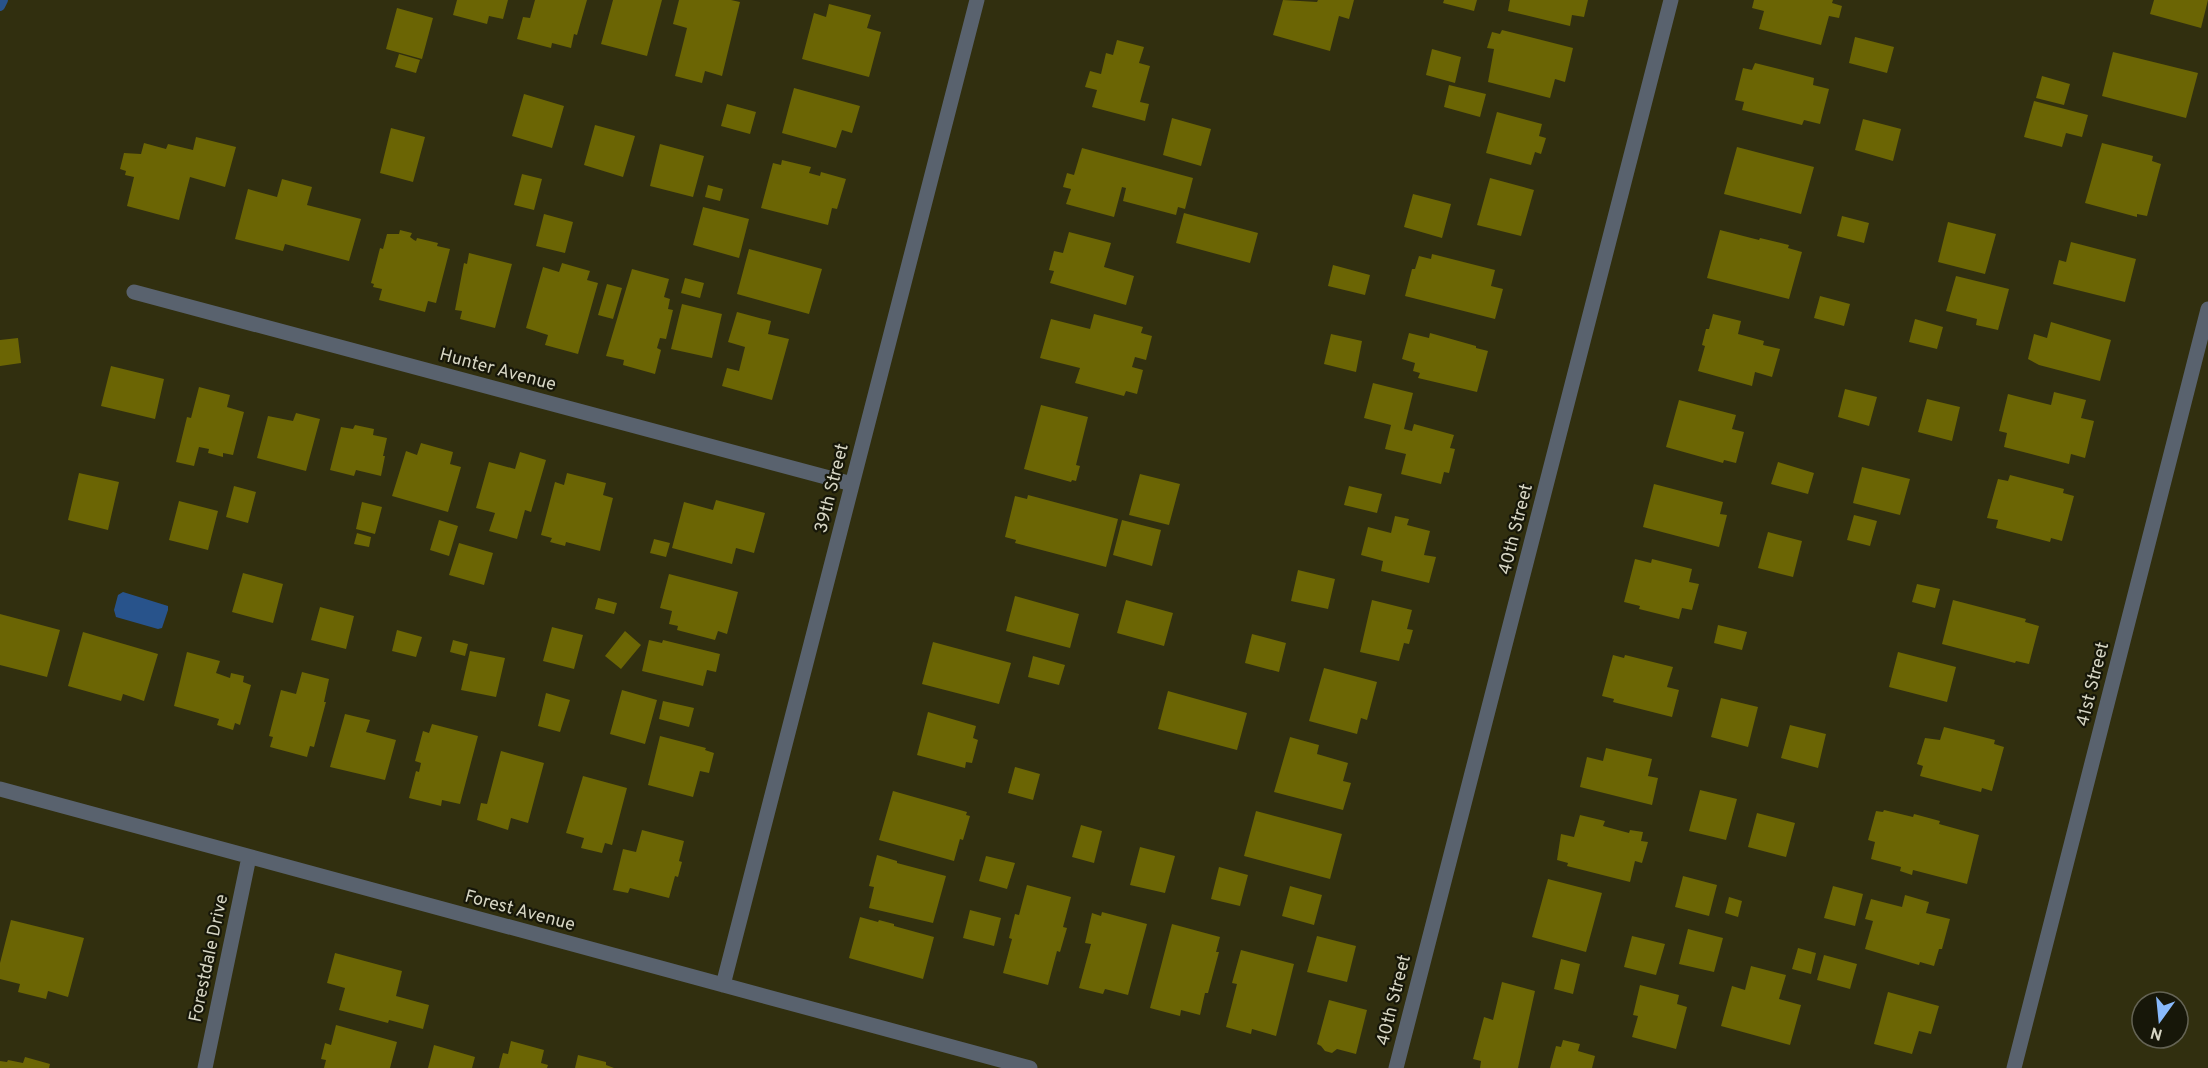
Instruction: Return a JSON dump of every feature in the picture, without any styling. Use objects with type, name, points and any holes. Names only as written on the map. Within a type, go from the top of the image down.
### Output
[{"type":"street","name":"39th Street","points":[[723,985],[976,0]]},
{"type":"street","name":"40th Street","points":[[1396,1068],[1671,0]]},
{"type":"street","name":"Hunter Avenue","points":[[135,292],[852,484]]},
{"type":"street","name":"41st Street","points":[[2014,1068],[2208,309]]},
{"type":"street","name":"Forest Avenue","points":[[0,789],[1030,1068]]},
{"type":"street","name":"Forestdale Drive","points":[[206,1068],[249,857]]},
{"type":"water","points":[[123,592],[168,606],[162,628],[158,629],[116,617],[114,610],[118,595]]},
{"type":"building","points":[[457,0],[508,0],[503,19],[489,16],[487,24],[453,15]]},
{"type":"building","points":[[535,0],[587,0],[571,48],[552,43],[551,48],[517,39],[523,17],[530,18]]},
{"type":"building","points":[[613,0],[662,0],[647,56],[601,44]]},
{"type":"building","points":[[679,0],[740,2],[722,76],[705,71],[702,83],[675,76],[687,28],[673,24]]},
{"type":"building","points":[[1283,0],[1317,2],[1318,0],[1354,0],[1349,19],[1339,16],[1330,51],[1273,35]]},
{"type":"building","points":[[1444,0],[1477,0],[1474,11],[1443,3]]},
{"type":"building","points":[[1510,0],[1588,0],[1584,17],[1572,15],[1570,26],[1508,11]]},
{"type":"building","points":[[1754,0],[1833,0],[1832,3],[1842,6],[1839,18],[1829,16],[1821,45],[1759,29],[1764,11],[1752,8]]},
{"type":"building","points":[[2154,0],[2208,0],[2201,28],[2150,14]]},
{"type":"building","points":[[829,4],[871,15],[867,28],[881,32],[869,77],[802,59],[814,13],[826,17]]},
{"type":"building","points":[[397,8],[433,18],[422,59],[386,49]]},
{"type":"building","points":[[1502,30],[1573,48],[1565,82],[1555,79],[1550,98],[1488,82],[1494,49],[1487,48],[1492,32],[1500,34]]},
{"type":"building","points":[[1855,37],[1894,47],[1887,73],[1849,63]]},
{"type":"building","points":[[1117,40],[1144,47],[1139,63],[1150,66],[1140,102],[1149,104],[1145,121],[1092,107],[1097,90],[1085,87],[1090,71],[1101,74],[1106,53],[1113,55]]},
{"type":"building","points":[[1432,49],[1461,57],[1455,83],[1426,75]]},
{"type":"building","points":[[2113,52],[2198,73],[2186,118],[2102,96]]},
{"type":"building","points":[[399,54],[420,60],[416,73],[395,67]]},
{"type":"building","points":[[1755,63],[1814,78],[1813,85],[1829,89],[1820,124],[1804,120],[1802,125],[1742,110],[1744,102],[1735,100],[1743,68],[1752,70]]},
{"type":"building","points":[[2042,76],[2070,84],[2064,105],[2036,98]]},
{"type":"building","points":[[1449,85],[1486,94],[1480,117],[1444,107]]},
{"type":"building","points":[[794,88],[860,106],[852,133],[842,130],[836,148],[782,133]]},
{"type":"building","points":[[524,94],[564,106],[552,148],[512,136]]},
{"type":"building","points":[[2034,101],[2088,115],[2082,137],[2066,133],[2062,147],[2024,137]]},
{"type":"building","points":[[727,104],[756,112],[750,134],[721,126]]},
{"type":"building","points":[[1497,112],[1542,124],[1539,136],[1546,138],[1541,154],[1535,152],[1531,165],[1486,153]]},
{"type":"building","points":[[1172,118],[1211,129],[1201,166],[1163,155]]},
{"type":"building","points":[[1863,119],[1901,129],[1893,161],[1855,150]]},
{"type":"building","points":[[595,125],[635,136],[623,177],[584,165]]},
{"type":"building","points":[[391,128],[425,137],[413,182],[380,173]]},
{"type":"building","points":[[196,137],[236,147],[225,187],[190,177],[179,220],[127,206],[134,177],[125,175],[126,171],[120,169],[124,153],[141,154],[144,143],[166,149],[168,144],[193,150]]},
{"type":"building","points":[[2102,143],[2153,156],[2152,161],[2161,164],[2147,216],[2137,214],[2137,217],[2085,203]]},
{"type":"building","points":[[660,144],[704,156],[693,197],[650,186]]},
{"type":"building","points":[[1737,147],[1814,167],[1801,214],[1724,194]]},
{"type":"building","points":[[1082,148],[1193,178],[1185,209],[1178,207],[1176,215],[1123,201],[1126,188],[1122,187],[1114,217],[1066,204],[1071,189],[1063,187],[1067,173],[1074,175]]},
{"type":"building","points":[[782,160],[811,167],[809,173],[820,176],[821,172],[846,179],[837,209],[832,208],[828,225],[761,208],[773,163],[781,165]]},
{"type":"building","points":[[522,174],[542,179],[534,210],[514,205]]},
{"type":"building","points":[[1490,178],[1534,190],[1521,236],[1477,225]]},
{"type":"building","points":[[282,179],[312,187],[307,205],[361,219],[349,261],[285,244],[283,251],[235,239],[248,189],[277,197]]},
{"type":"building","points":[[708,185],[723,189],[720,201],[705,197]]},
{"type":"building","points":[[1413,194],[1451,204],[1442,238],[1404,227]]},
{"type":"building","points":[[703,207],[749,219],[739,258],[693,245]]},
{"type":"building","points":[[1184,213],[1258,233],[1250,263],[1176,243]]},
{"type":"building","points":[[544,214],[573,222],[565,253],[536,246]]},
{"type":"building","points":[[1842,216],[1869,223],[1864,243],[1837,236]]},
{"type":"building","points":[[1948,222],[1996,234],[1985,274],[1938,262]]},
{"type":"building","points":[[400,230],[412,233],[410,237],[416,241],[417,238],[438,243],[437,246],[450,249],[436,303],[428,301],[425,312],[379,300],[382,289],[373,287],[374,284],[371,283],[380,248],[383,249],[387,234],[399,234]]},
{"type":"building","points":[[1720,230],[1789,245],[1788,248],[1802,252],[1789,299],[1707,278]]},
{"type":"building","points":[[1069,232],[1111,243],[1104,267],[1134,276],[1126,305],[1050,283],[1054,271],[1049,270],[1054,251],[1063,253]]},
{"type":"building","points":[[2071,242],[2136,259],[2125,302],[2053,284],[2059,260],[2066,262]]},
{"type":"building","points":[[749,249],[822,269],[809,314],[737,294]]},
{"type":"building","points":[[469,253],[512,264],[495,328],[460,319],[462,311],[455,310],[464,263],[467,264]]},
{"type":"building","points":[[1432,254],[1495,270],[1491,286],[1503,289],[1495,319],[1405,296],[1412,269],[1415,269],[1419,256],[1431,259]]},
{"type":"building","points":[[562,263],[590,271],[587,280],[598,283],[578,354],[545,345],[548,335],[526,328],[543,267],[559,272]]},
{"type":"building","points":[[1333,265],[1370,275],[1365,295],[1328,286]]},
{"type":"building","points":[[632,269],[669,279],[664,297],[670,299],[668,309],[673,310],[666,339],[660,338],[657,348],[661,350],[655,374],[623,365],[624,360],[606,356]]},
{"type":"building","points":[[1956,276],[2009,289],[1998,330],[1976,325],[1977,319],[1946,311]]},
{"type":"building","points":[[685,278],[704,283],[700,298],[681,293]]},
{"type":"building","points":[[607,284],[622,288],[613,319],[598,315]]},
{"type":"building","points":[[1820,296],[1850,304],[1844,326],[1814,318]]},
{"type":"building","points":[[682,304],[722,314],[712,358],[671,349]]},
{"type":"building","points":[[737,312],[771,321],[768,334],[789,339],[772,400],[722,386],[727,368],[739,371],[745,347],[728,342]]},
{"type":"building","points":[[1094,314],[1143,327],[1141,333],[1152,336],[1146,360],[1135,357],[1132,367],[1143,370],[1137,394],[1126,391],[1124,396],[1075,383],[1080,368],[1040,358],[1051,319],[1090,329]]},
{"type":"building","points":[[1713,314],[1741,321],[1738,334],[1764,341],[1763,345],[1780,349],[1772,377],[1755,372],[1752,386],[1698,371],[1705,346],[1702,345],[1706,329],[1709,329]]},
{"type":"building","points":[[1915,319],[1943,327],[1937,349],[1909,342]]},
{"type":"building","points":[[2051,322],[2111,340],[2100,381],[2039,365],[2028,359],[2034,334],[2047,338]]},
{"type":"building","points":[[1409,333],[1429,338],[1430,333],[1488,351],[1477,392],[1418,378],[1420,373],[1413,371],[1415,363],[1402,359]]},
{"type":"building","points":[[1331,334],[1362,341],[1356,372],[1324,364]]},
{"type":"building","points":[[18,338],[21,363],[0,366],[0,340]]},
{"type":"building","points":[[111,366],[164,379],[155,419],[101,406]]},
{"type":"building","points":[[1373,383],[1413,393],[1404,429],[1412,431],[1414,424],[1454,435],[1450,448],[1455,449],[1449,473],[1444,472],[1441,484],[1401,474],[1406,454],[1385,449],[1391,425],[1364,418]]},
{"type":"building","points":[[199,387],[230,395],[227,407],[244,412],[233,455],[223,453],[223,457],[208,453],[209,449],[199,447],[194,466],[176,462],[187,417],[191,418]]},
{"type":"building","points":[[1845,389],[1877,397],[1869,426],[1838,417]]},
{"type":"building","points":[[2054,392],[2086,400],[2081,418],[2094,421],[2085,458],[2071,454],[2069,464],[2004,447],[2007,433],[1999,431],[2008,394],[2051,405]]},
{"type":"building","points":[[1927,399],[1960,407],[1952,441],[1918,432]]},
{"type":"building","points":[[1679,400],[1736,415],[1732,429],[1744,432],[1736,463],[1724,460],[1723,463],[1666,447]]},
{"type":"building","points":[[1041,405],[1088,417],[1076,465],[1080,466],[1076,481],[1071,482],[1024,469]]},
{"type":"building","points":[[296,413],[320,419],[306,471],[257,458],[268,416],[293,421]]},
{"type":"building","points":[[355,425],[374,429],[373,435],[387,438],[381,476],[356,470],[354,476],[330,470],[341,427],[353,429]]},
{"type":"building","points":[[421,443],[453,452],[450,464],[461,467],[448,512],[392,496],[406,451],[417,455]]},
{"type":"building","points":[[520,452],[546,460],[531,512],[525,510],[517,539],[489,531],[495,513],[476,508],[489,462],[515,469]]},
{"type":"building","points":[[1778,462],[1814,473],[1808,494],[1771,484]]},
{"type":"building","points":[[1862,467],[1910,479],[1900,515],[1853,503]]},
{"type":"building","points":[[79,473],[119,482],[108,530],[68,520]]},
{"type":"building","points":[[567,473],[606,483],[603,495],[613,498],[600,551],[566,542],[565,546],[550,542],[552,538],[541,535],[555,482],[564,485]]},
{"type":"building","points":[[1140,474],[1180,484],[1169,525],[1129,515]]},
{"type":"building","points":[[2010,475],[2064,489],[2063,493],[2074,496],[2062,541],[2051,538],[2050,542],[1996,528],[1998,520],[1987,518],[1998,479],[2008,481]]},
{"type":"building","points":[[1654,484],[1723,502],[1720,514],[1727,515],[1719,547],[1643,527]]},
{"type":"building","points":[[234,486],[256,492],[248,523],[226,517]]},
{"type":"building","points":[[1349,486],[1382,494],[1377,513],[1344,505]]},
{"type":"building","points":[[1028,495],[1118,519],[1106,567],[1015,543],[1016,540],[1005,537],[1015,496],[1027,499]]},
{"type":"building","points":[[716,500],[765,513],[754,553],[736,548],[732,564],[672,548],[684,502],[713,510]]},
{"type":"building","points":[[179,501],[218,511],[208,550],[169,540]]},
{"type":"building","points":[[362,502],[382,507],[375,534],[356,529]]},
{"type":"building","points":[[1854,515],[1877,521],[1870,546],[1847,540]]},
{"type":"building","points":[[1395,516],[1409,519],[1407,525],[1430,531],[1424,555],[1436,557],[1429,583],[1381,571],[1383,561],[1361,555],[1368,527],[1391,533]]},
{"type":"building","points":[[439,520],[458,526],[449,556],[430,550]]},
{"type":"building","points":[[1122,520],[1161,530],[1152,566],[1113,555]]},
{"type":"building","points":[[1768,532],[1802,541],[1793,577],[1758,568]]},
{"type":"building","points":[[357,533],[371,537],[369,547],[354,544]]},
{"type":"building","points":[[654,539],[670,543],[666,557],[650,553]]},
{"type":"building","points":[[459,543],[493,553],[484,585],[449,575]]},
{"type":"building","points":[[1635,559],[1651,563],[1652,559],[1692,569],[1689,582],[1699,584],[1692,610],[1682,608],[1679,619],[1639,609],[1640,606],[1624,602]]},
{"type":"building","points":[[1298,570],[1335,579],[1328,609],[1291,601]]},
{"type":"building","points":[[243,573],[283,584],[273,623],[232,612]]},
{"type":"building","points":[[669,574],[738,592],[727,634],[718,631],[715,640],[677,630],[678,626],[669,624],[672,611],[660,608]]},
{"type":"building","points":[[1917,584],[1940,589],[1935,608],[1912,602]]},
{"type":"building","points":[[1015,596],[1079,614],[1070,648],[1006,631]]},
{"type":"building","points":[[598,598],[617,603],[614,614],[595,609]]},
{"type":"building","points":[[1126,600],[1173,613],[1164,646],[1117,633]]},
{"type":"building","points":[[1372,600],[1412,610],[1407,629],[1413,630],[1409,644],[1404,643],[1399,661],[1360,652]]},
{"type":"building","points":[[1953,600],[2026,619],[2025,622],[2039,626],[2029,664],[2016,661],[2015,663],[1942,644]]},
{"type":"building","points":[[320,607],[354,616],[346,649],[311,640]]},
{"type":"building","points":[[0,614],[60,630],[47,677],[0,665]]},
{"type":"building","points":[[1718,625],[1747,632],[1742,650],[1714,643]]},
{"type":"building","points":[[552,627],[583,635],[574,669],[543,661]]},
{"type":"building","points":[[397,630],[422,637],[416,657],[392,651]]},
{"type":"building","points":[[625,631],[641,645],[621,669],[605,656]]},
{"type":"building","points":[[83,632],[158,654],[144,701],[123,694],[121,701],[68,686]]},
{"type":"building","points":[[1252,634],[1286,643],[1279,672],[1245,663]]},
{"type":"building","points":[[453,640],[468,644],[465,656],[450,652]]},
{"type":"building","points":[[649,640],[662,643],[663,640],[720,654],[716,672],[707,670],[703,686],[642,671]]},
{"type":"building","points":[[933,642],[1011,663],[999,704],[922,684]]},
{"type":"building","points":[[470,651],[505,658],[496,697],[461,690]]},
{"type":"building","points":[[187,652],[220,661],[216,673],[230,678],[231,673],[244,676],[243,682],[251,685],[240,725],[235,723],[233,730],[217,725],[219,719],[174,706]]},
{"type":"building","points":[[1898,652],[1956,667],[1947,702],[1889,687]]},
{"type":"building","points":[[1613,655],[1624,658],[1625,655],[1673,667],[1667,687],[1679,690],[1672,717],[1613,702],[1614,699],[1602,696]]},
{"type":"building","points":[[1033,656],[1065,665],[1059,685],[1028,677]]},
{"type":"building","points":[[1324,668],[1377,682],[1367,720],[1361,718],[1357,734],[1309,721]]},
{"type":"building","points":[[302,672],[329,679],[324,702],[326,702],[314,747],[310,746],[307,757],[270,747],[273,737],[269,736],[281,690],[296,694]]},
{"type":"building","points":[[622,690],[657,700],[645,744],[610,734]]},
{"type":"building","points":[[1168,691],[1247,713],[1237,750],[1158,729]]},
{"type":"building","points":[[546,693],[570,700],[560,732],[538,726]]},
{"type":"building","points":[[1721,698],[1758,707],[1748,747],[1711,737]]},
{"type":"building","points":[[663,701],[694,708],[689,727],[659,719]]},
{"type":"building","points":[[928,712],[976,726],[973,738],[978,740],[972,763],[966,762],[965,768],[917,755]]},
{"type":"building","points":[[345,714],[370,720],[366,732],[396,740],[385,780],[330,767]]},
{"type":"building","points":[[432,724],[478,736],[460,804],[442,800],[441,806],[409,798],[416,771],[419,772],[421,763],[415,761],[423,731],[429,733]]},
{"type":"building","points":[[1790,725],[1826,734],[1818,768],[1781,758]]},
{"type":"building","points":[[1944,727],[1995,740],[1994,744],[2004,747],[1992,791],[1982,788],[1981,792],[1920,776],[1923,766],[1917,764],[1925,738],[1940,740]]},
{"type":"building","points":[[660,736],[706,748],[705,750],[714,753],[709,773],[700,771],[693,797],[648,785]]},
{"type":"building","points":[[1290,737],[1319,745],[1317,754],[1348,763],[1343,781],[1351,783],[1343,810],[1274,792]]},
{"type":"building","points":[[1606,748],[1652,759],[1648,776],[1658,778],[1652,805],[1580,787],[1587,757],[1603,761]]},
{"type":"building","points":[[501,751],[544,763],[528,823],[511,818],[508,830],[477,820],[481,803],[487,804]]},
{"type":"building","points":[[1015,767],[1040,774],[1033,800],[1008,793]]},
{"type":"building","points":[[583,776],[627,788],[612,845],[605,843],[602,853],[581,848],[584,838],[566,833]]},
{"type":"building","points":[[1700,790],[1737,799],[1726,840],[1689,831]]},
{"type":"building","points":[[893,791],[967,812],[966,815],[970,816],[954,861],[879,840]]},
{"type":"building","points":[[1884,810],[1913,817],[1914,814],[1940,821],[1939,824],[1979,835],[1967,884],[1913,870],[1912,875],[1900,871],[1901,867],[1871,859],[1875,842],[1868,840],[1876,811],[1883,812]]},
{"type":"building","points":[[1256,811],[1342,834],[1330,879],[1244,856]]},
{"type":"building","points":[[1757,813],[1795,823],[1786,857],[1748,847]]},
{"type":"building","points":[[1580,815],[1605,821],[1603,826],[1629,833],[1630,830],[1643,832],[1641,841],[1648,842],[1642,863],[1635,861],[1630,882],[1567,866],[1568,863],[1557,860],[1561,834],[1574,837]]},
{"type":"building","points":[[1081,825],[1102,831],[1094,863],[1072,857]]},
{"type":"building","points":[[642,830],[684,841],[679,861],[682,862],[678,877],[675,876],[669,898],[630,888],[628,893],[613,890],[623,849],[636,852]]},
{"type":"building","points":[[1140,847],[1175,856],[1165,893],[1130,885]]},
{"type":"building","points":[[877,855],[897,861],[897,863],[946,876],[933,923],[869,908],[874,887],[869,886]]},
{"type":"building","points":[[986,856],[1015,863],[1007,889],[979,881]]},
{"type":"building","points":[[1219,867],[1248,875],[1240,906],[1211,899]]},
{"type":"building","points":[[1683,876],[1717,885],[1709,916],[1675,907]]},
{"type":"building","points":[[1548,879],[1602,893],[1586,952],[1532,937]]},
{"type":"building","points":[[1027,885],[1071,897],[1063,927],[1067,928],[1060,952],[1057,951],[1048,985],[1003,973],[1012,939],[1009,938],[1015,914],[1019,915]]},
{"type":"building","points":[[1290,886],[1322,895],[1314,925],[1282,916]]},
{"type":"building","points":[[1833,886],[1863,894],[1855,926],[1824,918]]},
{"type":"building","points":[[1905,895],[1929,902],[1926,913],[1950,919],[1942,949],[1939,949],[1934,966],[1920,962],[1919,965],[1865,949],[1873,921],[1865,919],[1871,899],[1902,907]]},
{"type":"building","points":[[1729,897],[1742,901],[1738,917],[1725,913]]},
{"type":"building","points":[[970,910],[1001,918],[994,946],[963,938]]},
{"type":"building","points":[[1102,912],[1147,924],[1128,995],[1105,989],[1103,994],[1079,988],[1091,944],[1085,943],[1092,913],[1101,916]]},
{"type":"building","points":[[860,917],[894,924],[894,926],[934,937],[923,979],[849,958]]},
{"type":"building","points":[[11,920],[84,938],[68,997],[48,991],[46,999],[18,992],[20,984],[0,979],[0,963]]},
{"type":"building","points":[[1172,924],[1220,937],[1216,952],[1219,952],[1200,1015],[1181,1010],[1180,1016],[1150,1008]]},
{"type":"building","points":[[1688,929],[1723,938],[1714,972],[1679,964]]},
{"type":"building","points":[[1317,936],[1356,946],[1347,982],[1307,972]]},
{"type":"building","points":[[1632,936],[1665,944],[1656,975],[1624,967]]},
{"type":"building","points":[[1798,948],[1816,953],[1811,974],[1792,969]]},
{"type":"building","points":[[1241,950],[1294,964],[1276,1036],[1252,1029],[1251,1034],[1226,1027],[1237,984],[1232,983]]},
{"type":"building","points":[[335,953],[402,971],[396,996],[429,1005],[423,1029],[389,1020],[388,1023],[339,1010],[345,988],[327,983]]},
{"type":"building","points":[[1824,955],[1857,964],[1850,989],[1817,980]]},
{"type":"building","points":[[1561,959],[1580,964],[1573,994],[1554,989]]},
{"type":"building","points":[[1751,966],[1786,975],[1779,999],[1801,1005],[1790,1045],[1721,1026],[1732,986],[1745,990]]},
{"type":"building","points":[[1502,982],[1535,991],[1518,1068],[1480,1068],[1481,1061],[1473,1059],[1484,1017],[1493,1020]]},
{"type":"building","points":[[1640,985],[1679,995],[1677,1004],[1687,1007],[1676,1049],[1632,1037],[1638,1016],[1633,1015]]},
{"type":"building","points":[[1888,992],[1939,1006],[1931,1034],[1919,1031],[1912,1054],[1874,1044]]},
{"type":"building","points":[[1329,1000],[1367,1010],[1356,1054],[1337,1049],[1332,1053],[1325,1051],[1317,1044]]},
{"type":"building","points":[[336,1025],[397,1042],[390,1068],[324,1068],[326,1060],[321,1059],[325,1043],[331,1045]]},
{"type":"building","points":[[1563,1040],[1580,1044],[1578,1051],[1595,1056],[1592,1068],[1550,1068],[1556,1046],[1561,1047]]},
{"type":"building","points":[[511,1041],[544,1050],[541,1063],[548,1065],[547,1068],[499,1068],[503,1053],[508,1054]]},
{"type":"building","points":[[434,1045],[475,1057],[472,1068],[428,1068]]},
{"type":"building","points":[[578,1055],[606,1062],[606,1065],[614,1068],[575,1068]]},
{"type":"building","points":[[25,1057],[50,1064],[49,1068],[0,1068],[0,1061],[23,1063]]},
{"type":"waterway","points":[[0,6],[3,0]]}]
